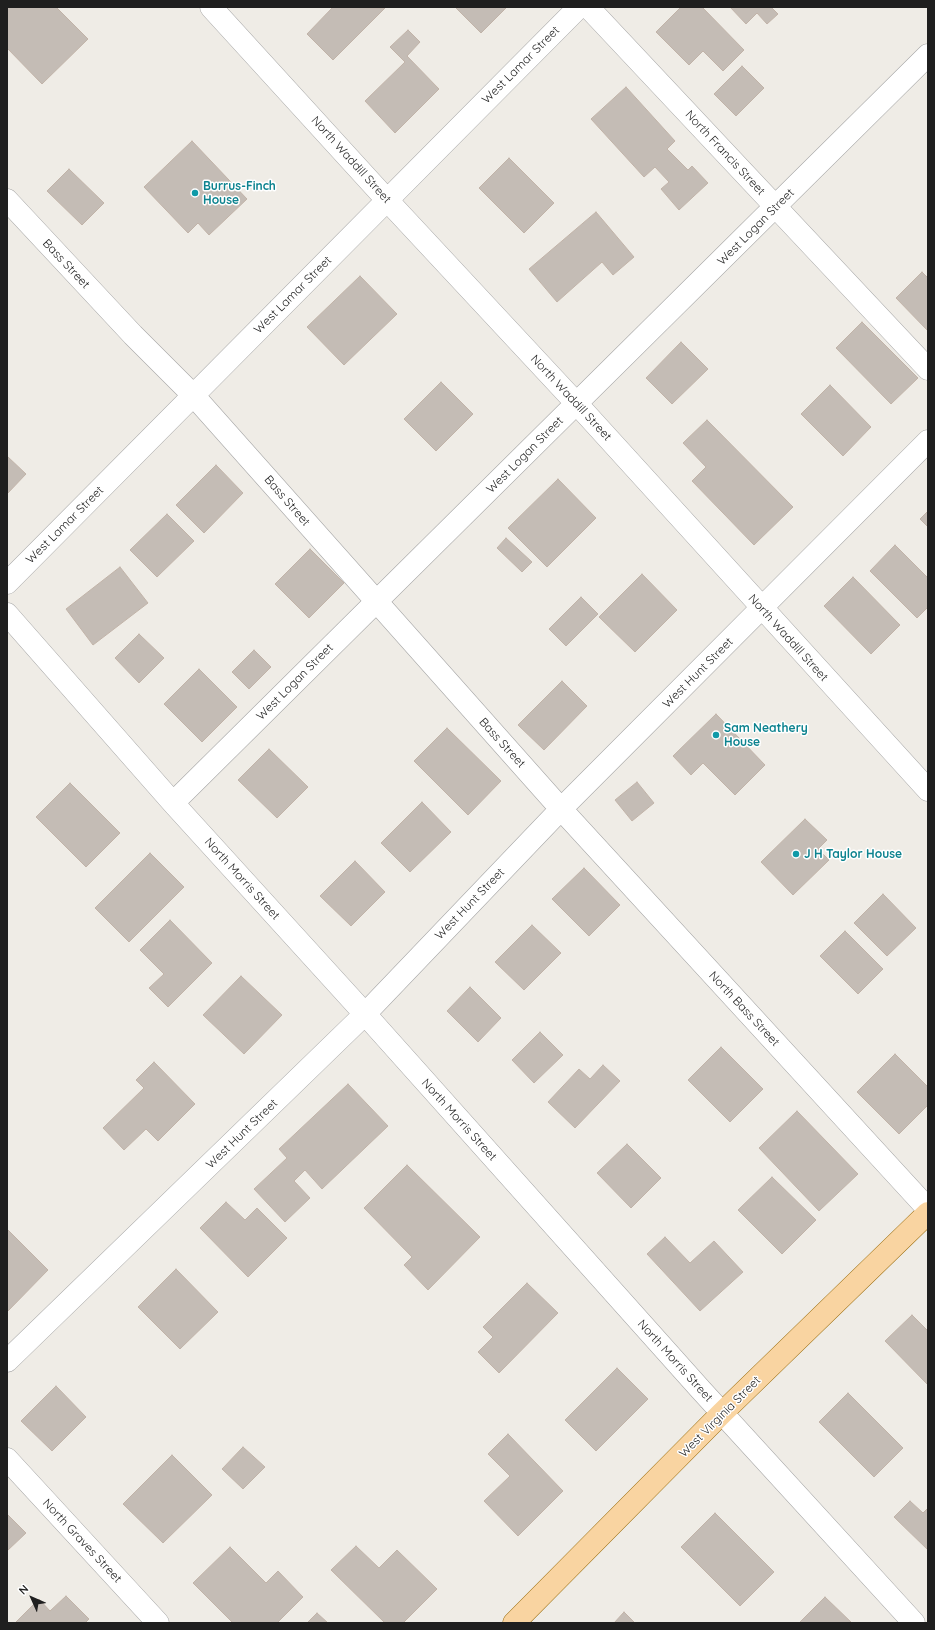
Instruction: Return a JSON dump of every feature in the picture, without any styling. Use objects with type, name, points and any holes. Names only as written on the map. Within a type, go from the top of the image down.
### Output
[{"type":"main road","name":"West Virginia Street","points":[[516,1622],[722,1413],[928,1213]]},
{"type":"street","name":"North Waddill Street","points":[[211,7],[387,200],[577,404],[928,790]]},
{"type":"street","name":"West Lamar Street","points":[[7,583],[580,7]]},
{"type":"street","name":"North Francis Street","points":[[588,7],[928,369]]},
{"type":"street","name":"West Logan Street","points":[[173,803],[928,55]]},
{"type":"street","name":"Bass Street","points":[[7,200],[133,335],[194,396],[561,809]]},
{"type":"street","name":"West Hunt Street","points":[[7,1361],[365,1014],[561,809],[928,441]]},
{"type":"street","name":"North Morris Street","points":[[7,614],[173,803],[365,1014],[722,1413],[914,1623]]},
{"type":"street","name":"North Bass Street","points":[[561,809],[928,1209]]},
{"type":"street","name":"North Graves Street","points":[[7,1459],[155,1622]]},
{"type":"building","points":[[7,7],[56,7],[88,39],[42,84],[7,48]]},
{"type":"building","points":[[333,7],[385,8],[333,60],[307,34]]},
{"type":"building","points":[[455,7],[507,7],[481,33]]},
{"type":"building","points":[[681,7],[702,7],[744,50],[723,71],[703,51],[689,65],[656,32]]},
{"type":"building","points":[[730,7],[771,7],[778,14],[767,24],[757,13],[746,24]]},
{"type":"building","points":[[408,30],[420,42],[407,56],[439,89],[395,133],[365,101],[405,62],[390,47]]},
{"type":"building","points":[[742,66],[764,88],[736,116],[714,94]]},
{"type":"building","points":[[626,87],[675,141],[667,149],[688,170],[692,166],[708,183],[679,210],[661,189],[669,182],[655,167],[644,177],[591,119]]},
{"type":"building","name":"Burrus-Finch House","points":[[192,141],[247,199],[209,235],[198,223],[188,233],[144,187]]},
{"type":"building","points":[[509,158],[554,203],[524,233],[479,188]]},
{"type":"building","points":[[69,169],[104,203],[82,225],[47,191]]},
{"type":"building","points":[[596,212],[634,257],[613,275],[602,262],[557,302],[529,269]]},
{"type":"building","points":[[922,272],[928,278],[928,331],[896,298]]},
{"type":"building","points":[[360,276],[397,314],[344,365],[307,327]]},
{"type":"building","points":[[862,322],[918,378],[891,404],[836,348]]},
{"type":"building","points":[[681,342],[708,369],[672,404],[646,378]]},
{"type":"building","points":[[441,382],[473,414],[436,451],[404,419]]},
{"type":"building","points":[[830,385],[871,427],[843,456],[801,414]]},
{"type":"building","points":[[707,420],[793,507],[754,545],[692,481],[706,467],[683,443]]},
{"type":"building","points":[[7,456],[26,474],[7,494]]},
{"type":"building","points":[[216,465],[243,493],[204,533],[176,505]]},
{"type":"building","points":[[558,479],[596,518],[547,567],[508,528]]},
{"type":"building","points":[[928,511],[928,527],[920,519]]},
{"type":"building","points":[[167,514],[194,541],[157,577],[130,550]]},
{"type":"building","points":[[506,538],[532,562],[522,572],[497,548]]},
{"type":"building","points":[[895,545],[928,578],[928,607],[917,618],[870,571]]},
{"type":"building","points":[[310,549],[344,583],[309,618],[275,584]]},
{"type":"building","points":[[120,567],[148,603],[93,645],[66,609]]},
{"type":"building","points":[[642,574],[677,610],[635,652],[599,617]]},
{"type":"building","points":[[853,577],[900,625],[871,654],[824,606]]},
{"type":"building","points":[[581,597],[598,614],[566,646],[549,629]]},
{"type":"building","points":[[139,634],[164,658],[139,683],[115,658]]},
{"type":"building","points":[[254,650],[271,667],[249,689],[232,672]]},
{"type":"building","points":[[199,669],[237,707],[202,742],[164,704]]},
{"type":"building","points":[[562,681],[587,706],[544,750],[518,725]]},
{"type":"building","name":"Sam Neathery House","points":[[716,714],[765,765],[735,795],[703,763],[691,775],[673,756]]},
{"type":"building","points":[[447,728],[501,781],[468,815],[414,761]]},
{"type":"building","points":[[269,749],[308,787],[277,818],[238,780]]},
{"type":"building","points":[[637,782],[654,803],[632,821],[615,800]]},
{"type":"building","points":[[70,783],[120,833],[86,867],[36,817]]},
{"type":"building","points":[[422,802],[451,832],[410,872],[381,843]]},
{"type":"building","name":"J H Taylor House","points":[[805,819],[827,840],[818,849],[829,860],[793,895],[761,862]]},
{"type":"building","points":[[150,853],[184,887],[129,942],[95,908]]},
{"type":"building","points":[[355,861],[385,892],[351,926],[320,896]]},
{"type":"building","points":[[584,868],[620,905],[589,936],[552,899]]},
{"type":"building","points":[[883,894],[916,928],[887,956],[854,923]]},
{"type":"building","points":[[170,920],[212,963],[168,1007],[149,988],[164,974],[140,950]]},
{"type":"building","points":[[532,925],[561,953],[524,990],[495,962]]},
{"type":"building","points":[[845,931],[883,969],[858,994],[820,956]]},
{"type":"building","points":[[241,976],[282,1015],[244,1054],[203,1015]]},
{"type":"building","points":[[470,987],[501,1018],[478,1042],[447,1011]]},
{"type":"building","points":[[540,1032],[563,1055],[534,1083],[512,1060]]},
{"type":"building","points":[[721,1047],[763,1089],[730,1122],[688,1080]]},
{"type":"building","points":[[895,1054],[928,1087],[928,1105],[899,1134],[857,1092]]},
{"type":"building","points":[[154,1062],[195,1104],[158,1141],[146,1129],[124,1150],[103,1128],[144,1088],[136,1080]]},
{"type":"building","points":[[603,1065],[620,1081],[575,1128],[548,1102],[579,1069],[590,1079]]},
{"type":"building","points":[[348,1084],[388,1126],[322,1189],[305,1170],[294,1181],[310,1198],[285,1222],[254,1189],[287,1158],[279,1149]]},
{"type":"building","points":[[797,1111],[858,1174],[819,1211],[759,1148]]},
{"type":"building","points":[[627,1144],[661,1178],[631,1208],[597,1173]]},
{"type":"building","points":[[407,1165],[480,1237],[428,1290],[404,1265],[412,1257],[364,1208]]},
{"type":"building","points":[[772,1177],[816,1220],[782,1254],[738,1210]]},
{"type":"building","points":[[226,1202],[245,1220],[257,1208],[287,1238],[248,1277],[200,1228]]},
{"type":"building","points":[[7,1229],[48,1270],[7,1312]]},
{"type":"building","points":[[665,1237],[690,1263],[714,1241],[743,1272],[700,1311],[647,1254]]},
{"type":"building","points":[[176,1269],[218,1312],[180,1349],[138,1307]]},
{"type":"building","points":[[527,1283],[558,1313],[499,1373],[478,1352],[493,1337],[483,1327]]},
{"type":"building","points":[[912,1315],[928,1331],[928,1385],[885,1341]]},
{"type":"building","points":[[617,1368],[648,1399],[596,1451],[565,1420]]},
{"type":"building","points":[[56,1386],[86,1417],[52,1451],[21,1421]]},
{"type":"building","points":[[848,1393],[903,1448],[874,1477],[819,1422]]},
{"type":"building","points":[[508,1434],[563,1491],[518,1536],[484,1501],[510,1476],[488,1454]]},
{"type":"building","points":[[243,1447],[265,1467],[243,1489],[222,1469]]},
{"type":"building","points":[[172,1455],[212,1495],[163,1543],[123,1504]]},
{"type":"building","points":[[910,1501],[923,1513],[928,1508],[928,1550],[894,1517]]},
{"type":"building","points":[[715,1513],[774,1572],[740,1606],[681,1547]]},
{"type":"building","points":[[7,1514],[26,1533],[7,1551]]},
{"type":"building","points":[[356,1546],[379,1568],[397,1550],[437,1589],[403,1623],[385,1623],[331,1570]]},
{"type":"building","points":[[230,1547],[266,1583],[278,1571],[303,1597],[277,1623],[233,1623],[193,1583]]},
{"type":"building","points":[[66,1596],[89,1619],[85,1623],[15,1623],[39,1599],[50,1611]]},
{"type":"building","points":[[825,1597],[852,1623],[799,1623]]},
{"type":"building","points":[[624,1612],[635,1623],[614,1623]]},
{"type":"building","points":[[317,1613],[328,1623],[307,1623]]},
{"type":"place","name":"Burrus-Finch House","points":[[195,193]]},
{"type":"place","name":"Sam Neathery House","points":[[716,735]]},
{"type":"place","name":"J H Taylor House","points":[[796,854]]}]
